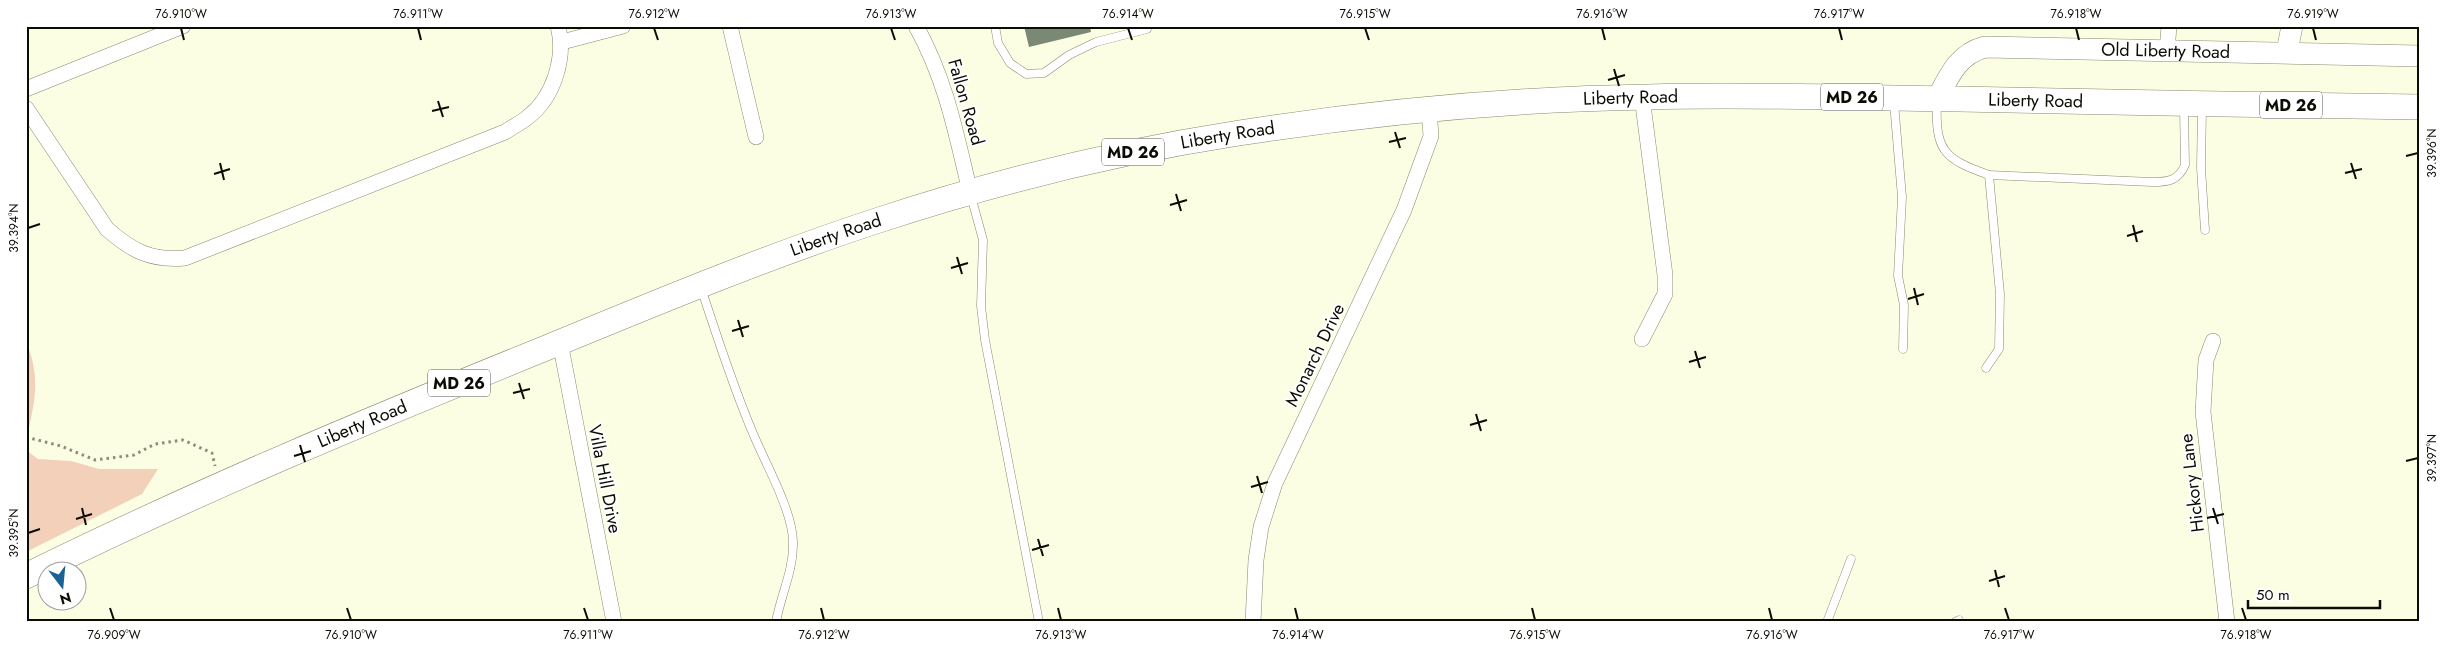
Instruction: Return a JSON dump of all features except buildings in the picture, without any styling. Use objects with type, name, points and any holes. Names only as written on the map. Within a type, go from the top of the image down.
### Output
[{"type":"main road","name":"Liberty Road","points":[[26,576],[220,484],[560,342],[845,231],[970,192],[1089,162],[1181,143],[1289,126],[1428,110],[1525,102],[1642,97],[1894,98],[2420,107]]},
{"type":"street","points":[[26,89],[183,26]]},
{"type":"street","points":[[26,108],[106,229],[125,245],[145,254],[164,260],[185,258],[505,132],[529,117],[545,97],[557,73],[562,42],[558,26]]},
{"type":"street","points":[[562,42],[622,26]]},
{"type":"street","points":[[730,26],[756,137]]},
{"type":"street","name":"Fallon Road","points":[[916,26],[933,56],[949,100],[970,192]]},
{"type":"street","points":[[2167,51],[2169,26]]},
{"type":"street","points":[[2287,52],[2292,26]]},
{"type":"street","name":"Old Liberty Road","points":[[1937,99],[1958,62],[1974,50],[1985,47],[2420,56]]},
{"type":"street","points":[[1642,97],[1665,294],[1642,339]]},
{"type":"street","name":"Monarch Drive","points":[[1253,622],[1256,560],[1261,527],[1275,483],[1404,210],[1431,136],[1428,110]]},
{"type":"street","name":"Hickory Lane","points":[[2213,341],[2206,360],[2203,412],[2227,622]]},
{"type":"street","name":"Villa Hill Drive","points":[[560,342],[614,622]]},
{"type":"lane","points":[[995,26],[998,43],[1010,63],[1026,74],[1044,73],[1069,55],[1096,42],[1147,29],[1148,26]]},
{"type":"lane","points":[[1894,98],[1902,196],[1898,276],[1904,305],[1903,349]]},
{"type":"lane","points":[[1937,99],[1936,130],[1949,156],[1961,166],[1989,175],[2152,182],[2175,180],[2182,174],[2185,165],[2193,103]]},
{"type":"lane","points":[[2193,103],[2202,168],[2205,230]]},
{"type":"lane","points":[[1986,368],[1999,349],[2000,294],[1989,175]]},
{"type":"lane","points":[[970,192],[983,240],[982,306],[985,340],[1039,622]]},
{"type":"lane","points":[[700,286],[737,395],[779,493],[793,538],[790,576],[776,622]]},
{"type":"lane","points":[[1828,622],[1851,559]]},
{"type":"path","points":[[26,437],[53,444],[95,460],[134,455],[154,444],[183,440],[212,453],[220,484]]},
{"type":"shaded area","points":[[26,342],[34,368],[35,392],[26,442]]},
{"type":"shaded area","points":[[26,450],[38,459],[71,461],[99,469],[158,469],[142,494],[26,552]]}]
